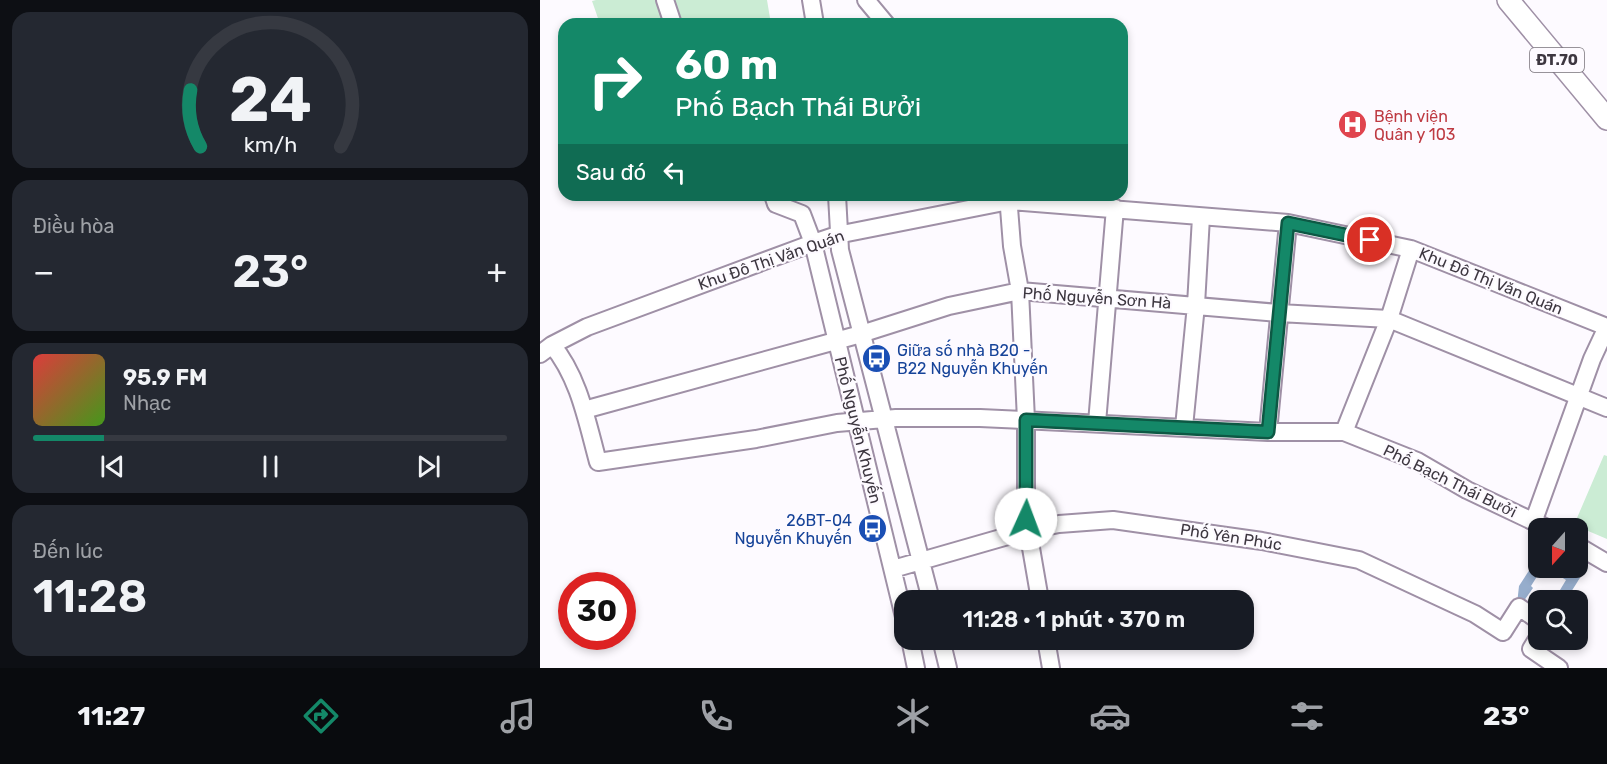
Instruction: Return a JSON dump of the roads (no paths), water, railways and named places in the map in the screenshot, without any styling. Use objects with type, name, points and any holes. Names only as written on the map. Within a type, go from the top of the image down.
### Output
[{"type":"main road","name":"ĐT.70","points":[[1508,0],[1607,119]]},
{"type":"street","points":[[664,0],[671,18]]},
{"type":"street","points":[[811,0],[814,18]]},
{"type":"street","points":[[866,0],[881,18]]},
{"type":"street","name":"Phố Nguyễn Khuyến","points":[[775,201],[776,204],[802,214],[813,243],[898,590]]},
{"type":"street","name":"Phố Nguyễn Khuyến","points":[[837,201],[837,235],[928,590]]},
{"type":"street","name":"Khu Đô Thị Văn Quán","points":[[546,349],[587,327],[837,235],[994,201]]},
{"type":"street","points":[[1008,201],[1012,246],[1020,291],[1026,420],[1026,519],[1038,590]]},
{"type":"street","name":"Khu Đô Thị Văn Quán","points":[[1040,201],[1288,223],[1411,249],[1607,327]]},
{"type":"street","points":[[1097,423],[1115,208]]},
{"type":"street","points":[[1184,427],[1196,304],[1201,217]]},
{"type":"street","points":[[1268,432],[1288,223]]},
{"type":"street","points":[[1344,432],[1389,319],[1411,249]]},
{"type":"street","name":"Phố Nguyễn Sơn Hà","points":[[584,410],[861,334],[949,306],[1020,291],[1196,304],[1280,313],[1389,319],[1607,408]]},
{"type":"street","points":[[1543,518],[1579,396],[1592,358],[1607,327]]},
{"type":"street","points":[[546,349],[568,369],[584,410]]},
{"type":"street","name":"Phố Bạch Thái Bưởi","points":[[584,410],[598,462],[756,439],[837,423],[885,419],[980,418],[1268,432],[1344,432],[1417,461],[1467,490],[1528,518]]},
{"type":"street","name":"Phố Yên Phúc","points":[[893,568],[1029,530],[1059,524],[1113,520],[1307,549],[1359,560],[1475,614],[1503,632],[1520,608],[1528,613]]},
{"type":"street","points":[[1588,552],[1607,562]]},
{"type":"street","points":[[912,650],[916,668]]},
{"type":"street","points":[[944,650],[948,668]]},
{"type":"street","points":[[1048,650],[1051,668]]},
{"type":"street","points":[[1532,650],[1558,668]]},
{"type":"water","points":[[1528,572],[1528,578],[1536,578],[1531,586],[1533,588],[1528,590],[1528,595],[1521,605],[1517,604],[1519,586]]},
{"type":"water","points":[[1563,578],[1580,578],[1572,590],[1560,590],[1566,580]]},
{"type":"place","name":"Bệnh viện Quân y 103","points":[[1353,125]]},
{"type":"place","name":"Giữa số nhà B20 - B22 Nguyễn Khuyến","points":[[876,359]]},
{"type":"place","name":"26BT-04 Nguyễn Khuyến","points":[[873,529]]}]
